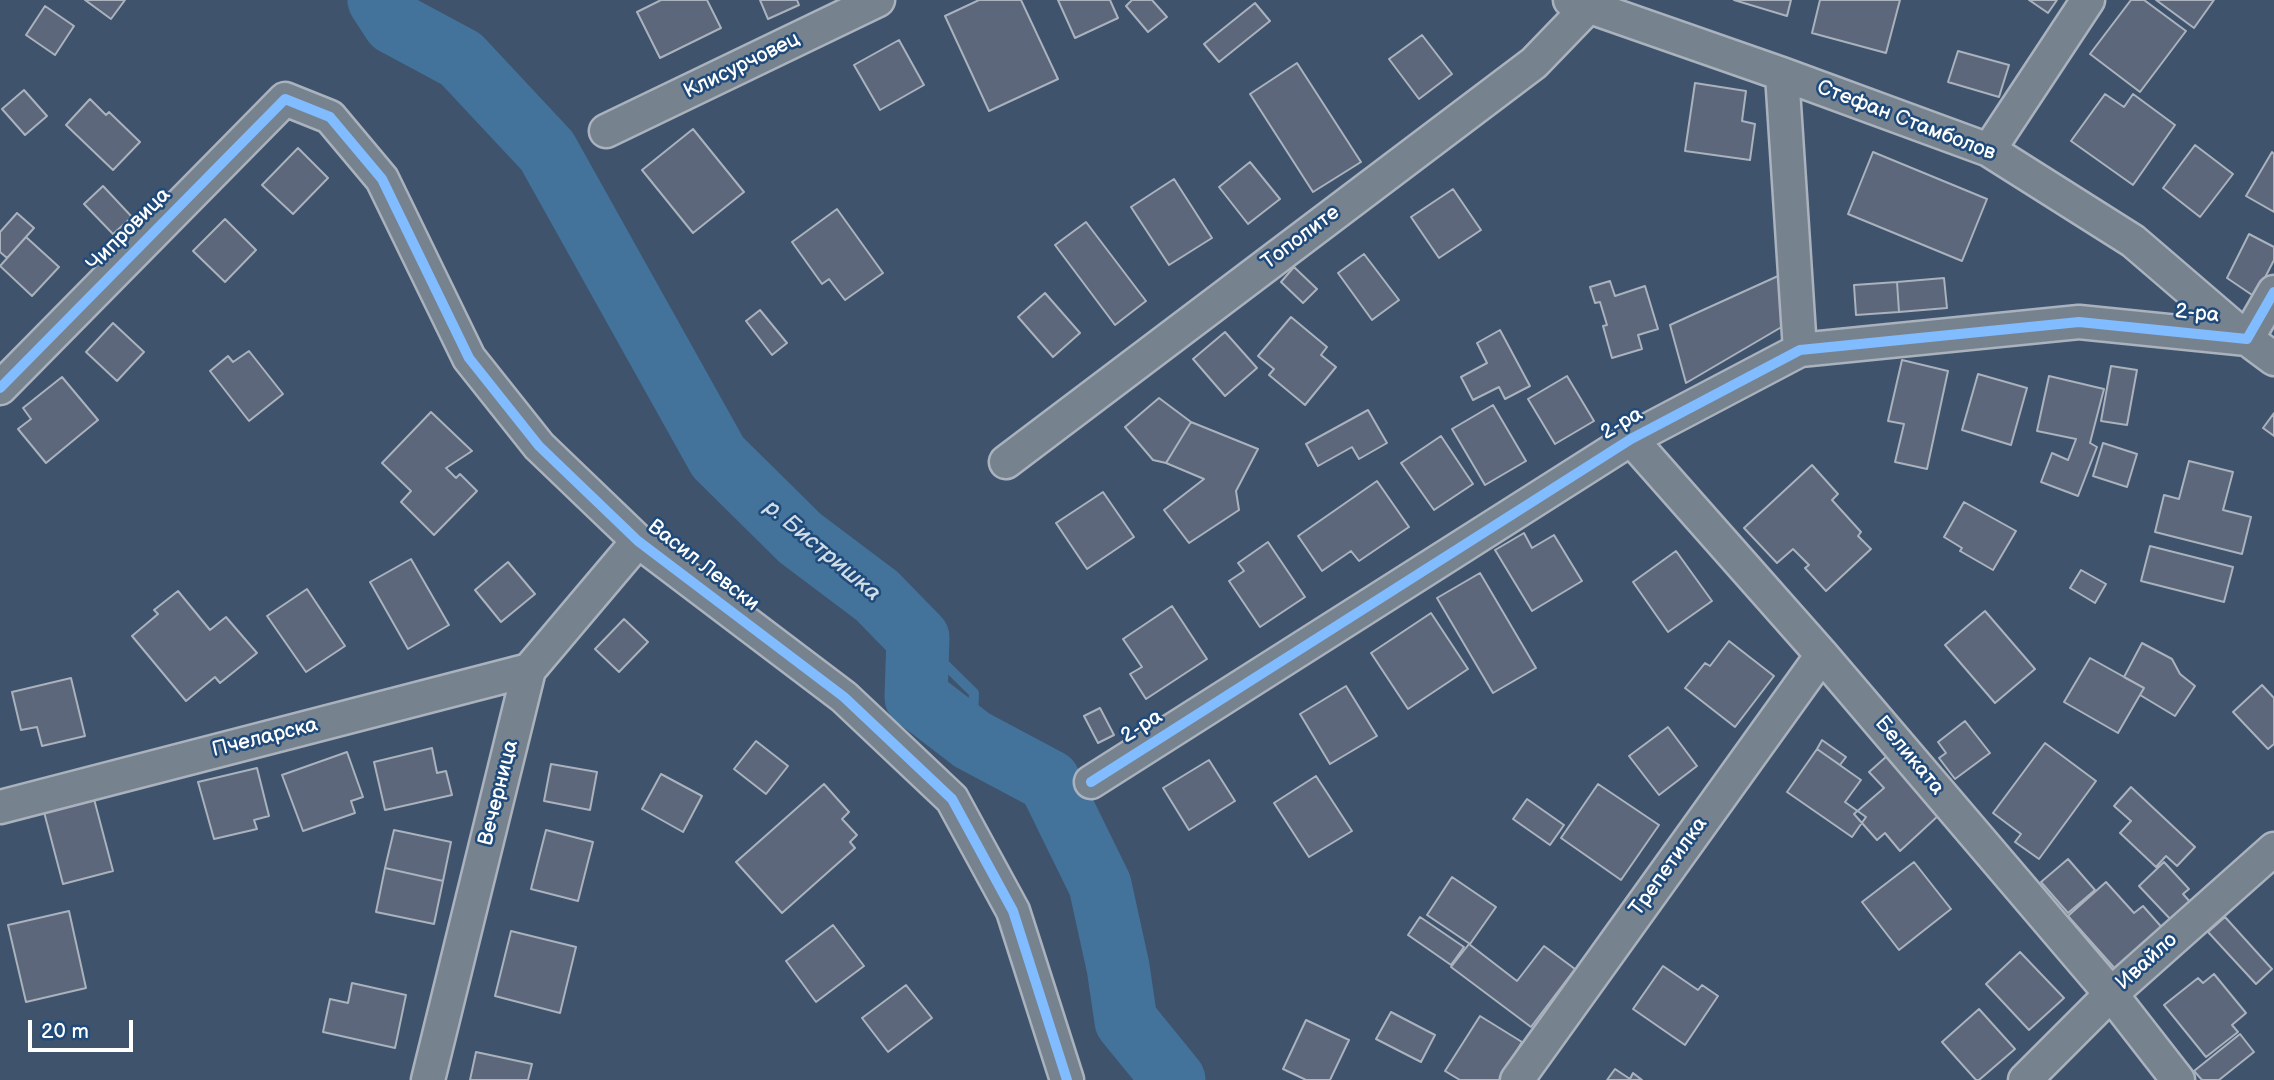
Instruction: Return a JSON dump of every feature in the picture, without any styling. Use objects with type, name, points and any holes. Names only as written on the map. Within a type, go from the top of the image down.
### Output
[{"type":"street","name":"Клисурчовец","points":[[606,131],[878,0]]},
{"type":"street","points":[[1989,150],[2088,0]]},
{"type":"street","name":"Стефан Стамболов","points":[[1579,3],[1989,150],[2133,241],[2274,359]]},
{"type":"street","name":"Тополите","points":[[1006,461],[1534,63],[1579,3]]},
{"type":"street","points":[[1782,74],[1800,350]]},
{"type":"street","name":"Чипровица","points":[[0,388],[285,99]]},
{"type":"street","name":"Васил Левски","points":[[285,99],[330,117],[382,179],[469,358],[539,446],[638,541],[844,697],[952,799],[1013,911],[1067,1080]]},
{"type":"street","points":[[2247,339],[2274,292]]},
{"type":"street","name":"2-ра","points":[[1091,782],[1631,439],[1800,350],[2079,322],[2247,339]]},
{"type":"street","name":"Беликата","points":[[1631,439],[1822,655],[2111,994],[2178,1080]]},
{"type":"street","name":"Вечерница","points":[[428,1080],[529,670],[638,541]]},
{"type":"street","name":"Трепетилка","points":[[1517,1080],[1822,655]]},
{"type":"street","name":"Пчеларска","points":[[0,807],[529,670]]},
{"type":"street","name":"Ивайло","points":[[2025,1080],[2111,994],[2274,849]]},
{"type":"building","points":[[85,0],[125,0],[111,19]]},
{"type":"building","points":[[661,0],[707,0],[721,28],[660,58],[637,12]]},
{"type":"building","points":[[760,0],[797,0],[799,5],[768,19]]},
{"type":"building","points":[[979,0],[1021,0],[1058,79],[989,111],[945,16]]},
{"type":"building","points":[[1058,0],[1110,0],[1118,18],[1075,38]]},
{"type":"building","points":[[1132,0],[1152,0],[1167,17],[1148,32],[1126,6]]},
{"type":"building","points":[[1734,0],[1791,0],[1787,16]]},
{"type":"building","points":[[1820,0],[1900,0],[1886,53],[1812,33]]},
{"type":"building","points":[[2029,0],[2057,0],[2048,13]]},
{"type":"building","points":[[2131,0],[2144,0],[2186,31],[2140,92],[2090,54]]},
{"type":"building","points":[[2156,0],[2214,0],[2194,28]]},
{"type":"building","points":[[1255,3],[1270,21],[1219,62],[1204,44]]},
{"type":"building","points":[[45,6],[74,26],[55,55],[26,35]]},
{"type":"building","points":[[1422,35],[1452,74],[1419,99],[1389,59]]},
{"type":"building","points":[[899,40],[924,85],[880,110],[854,65]]},
{"type":"building","points":[[1958,51],[2009,65],[1999,97],[1948,82]]},
{"type":"building","points":[[1297,63],[1361,162],[1313,192],[1250,94]]},
{"type":"building","points":[[1695,83],[1746,91],[1742,121],[1755,124],[1750,160],[1685,151]]},
{"type":"building","points":[[24,90],[47,116],[25,135],[2,109]]},
{"type":"building","points":[[2105,94],[2124,107],[2133,94],[2175,125],[2133,185],[2071,141]]},
{"type":"building","points":[[90,99],[106,115],[109,112],[140,142],[113,170],[66,125]]},
{"type":"building","points":[[693,129],[744,192],[693,233],[642,170]]},
{"type":"building","points":[[2195,145],[2233,174],[2200,217],[2163,188]]},
{"type":"building","points":[[298,148],[328,178],[293,214],[262,185]]},
{"type":"building","points":[[1873,152],[1987,199],[1962,261],[1848,214]]},
{"type":"building","points":[[2272,152],[2274,154],[2274,212],[2246,196]]},
{"type":"building","points":[[1250,162],[1280,199],[1248,224],[1219,187]]},
{"type":"building","points":[[1174,179],[1212,238],[1169,265],[1131,207]]},
{"type":"building","points":[[103,186],[132,217],[113,234],[84,204]]},
{"type":"building","points":[[1453,189],[1481,230],[1439,258],[1411,217]]},
{"type":"building","points":[[837,209],[883,273],[845,300],[829,279],[822,284],[792,242]]},
{"type":"building","points":[[17,213],[34,228],[7,258],[0,252],[0,232]]},
{"type":"building","points":[[225,219],[256,250],[225,282],[193,251]]},
{"type":"building","points":[[1086,222],[1146,301],[1115,325],[1055,245]]},
{"type":"building","points":[[2249,234],[2274,247],[2274,260],[2255,297],[2227,278]]},
{"type":"building","points":[[26,237],[59,267],[32,296],[0,266]]},
{"type":"building","points":[[1364,254],[1399,300],[1372,320],[1338,273]]},
{"type":"building","points":[[1294,267],[1317,289],[1303,303],[1281,282]]},
{"type":"building","points":[[1778,276],[1785,325],[1686,383],[1670,325]]},
{"type":"building","points":[[1944,278],[1947,308],[1899,312],[1897,282]]},
{"type":"building","points":[[1610,281],[1615,296],[1645,286],[1658,329],[1638,335],[1642,349],[1612,358],[1600,302],[1595,303],[1590,287]]},
{"type":"building","points":[[1897,282],[1899,312],[1856,315],[1854,285]]},
{"type":"building","points":[[1045,293],[1080,333],[1053,357],[1018,317]]},
{"type":"building","points":[[760,310],[787,343],[772,355],[746,321]]},
{"type":"building","points":[[1291,317],[1327,347],[1321,355],[1336,367],[1305,405],[1269,375],[1274,369],[1258,356]]},
{"type":"building","points":[[113,323],[144,352],[117,381],[86,352]]},
{"type":"building","points":[[1500,330],[1530,386],[1505,399],[1499,387],[1473,400],[1461,377],[1487,363],[1477,343]]},
{"type":"building","points":[[1225,332],[1257,368],[1225,396],[1193,359]]},
{"type":"building","points":[[249,351],[283,394],[249,421],[210,371],[228,356],[233,362]]},
{"type":"building","points":[[1902,360],[1948,371],[1927,469],[1895,462],[1904,424],[1888,421]]},
{"type":"building","points":[[2111,366],[2137,370],[2127,425],[2101,421]]},
{"type":"building","points":[[1978,374],[2027,388],[2011,445],[1962,430]]},
{"type":"building","points":[[1567,376],[1594,421],[1555,444],[1528,399]]},
{"type":"building","points":[[2049,376],[2104,389],[2090,443],[2097,447],[2078,496],[2041,482],[2052,453],[2068,460],[2076,439],[2037,431]]},
{"type":"building","points":[[62,377],[98,420],[46,463],[18,429],[31,419],[23,408]]},
{"type":"building","points":[[1159,398],[1191,422],[1166,463],[1153,460],[1125,427]]},
{"type":"building","points":[[1493,405],[1526,461],[1485,485],[1452,429]]},
{"type":"building","points":[[1368,410],[1387,443],[1359,459],[1352,447],[1318,466],[1306,444]]},
{"type":"building","points":[[431,412],[472,451],[446,468],[456,478],[460,474],[477,491],[434,535],[401,502],[411,491],[382,463]]},
{"type":"building","points":[[2274,413],[2274,436],[2263,428]]},
{"type":"building","points":[[1191,422],[1258,449],[1236,491],[1239,510],[1189,543],[1164,510],[1204,479],[1166,463]]},
{"type":"building","points":[[1441,436],[1473,484],[1434,510],[1401,463]]},
{"type":"building","points":[[2103,443],[2137,454],[2127,487],[2093,476]]},
{"type":"building","points":[[2189,461],[2233,472],[2223,510],[2251,517],[2242,554],[2155,532],[2164,495],[2179,499]]},
{"type":"building","points":[[1812,465],[1838,494],[1832,500],[1861,532],[1858,536],[1871,549],[1826,591],[1805,568],[1809,565],[1793,549],[1777,563],[1744,528]]},
{"type":"building","points":[[1377,481],[1409,527],[1359,561],[1351,551],[1322,571],[1298,536]]},
{"type":"building","points":[[1103,492],[1134,537],[1087,569],[1056,523]]},
{"type":"building","points":[[1964,502],[2016,531],[1993,570],[1960,551],[1962,548],[1944,537]]},
{"type":"building","points":[[1524,533],[1532,548],[1554,535],[1582,581],[1532,611],[1495,550]]},
{"type":"building","points":[[1268,542],[1305,597],[1260,627],[1229,581],[1244,571],[1238,563]]},
{"type":"building","points":[[2150,546],[2233,567],[2224,602],[2141,581]]},
{"type":"building","points":[[1676,551],[1712,601],[1668,632],[1633,582]]},
{"type":"building","points":[[411,559],[449,625],[408,649],[370,582]]},
{"type":"building","points":[[508,562],[535,594],[501,622],[475,590]]},
{"type":"building","points":[[2081,570],[2106,584],[2095,603],[2070,588]]},
{"type":"building","points":[[1480,573],[1536,668],[1493,693],[1437,598]]},
{"type":"building","points":[[307,589],[345,646],[306,672],[267,616]]},
{"type":"building","points":[[178,591],[210,630],[226,617],[257,653],[220,683],[215,677],[186,701],[132,636],[158,614],[154,610]]},
{"type":"building","points":[[1172,606],[1207,659],[1146,699],[1130,674],[1142,667],[1123,639]]},
{"type":"building","points":[[1985,611],[2035,669],[1995,703],[1945,645]]},
{"type":"building","points":[[1431,613],[1468,669],[1408,709],[1371,653]]},
{"type":"building","points":[[624,619],[648,642],[619,672],[595,649]]},
{"type":"building","points":[[1729,641],[1774,676],[1735,727],[1685,688],[1705,663],[1710,666]]},
{"type":"building","points":[[2142,643],[2172,659],[2180,674],[2195,686],[2175,716],[2140,695],[2144,688],[2124,677]]},
{"type":"building","points":[[2090,658],[2144,688],[2118,733],[2064,702]]},
{"type":"building","points":[[71,678],[85,736],[42,746],[37,727],[21,730],[12,692]]},
{"type":"building","points":[[2262,685],[2274,698],[2274,744],[2268,749],[2233,712]]},
{"type":"building","points":[[1346,686],[1377,736],[1330,764],[1300,714]]},
{"type":"building","points":[[1100,708],[1114,735],[1098,743],[1084,716]]},
{"type":"building","points":[[1965,721],[1990,753],[1955,779],[1939,758],[1946,753],[1938,742]]},
{"type":"building","points":[[1668,727],[1697,766],[1659,795],[1629,756]]},
{"type":"building","points":[[1822,740],[1846,757],[1840,765],[1817,749]]},
{"type":"building","points":[[756,741],[788,766],[766,794],[734,769]]},
{"type":"building","points":[[2045,743],[2096,781],[2039,859],[2015,842],[2021,834],[1993,813]]},
{"type":"building","points":[[432,748],[437,773],[446,771],[452,795],[385,810],[374,762]]},
{"type":"building","points":[[1817,749],[1861,780],[1845,802],[1866,817],[1852,837],[1787,792]]},
{"type":"building","points":[[347,752],[363,797],[351,801],[355,813],[303,831],[282,775]]},
{"type":"building","points":[[1887,756],[1939,815],[1900,851],[1885,833],[1877,840],[1854,814],[1884,788],[1869,772]]},
{"type":"building","points":[[1209,760],[1235,801],[1189,830],[1163,788]]},
{"type":"building","points":[[551,764],[597,772],[590,810],[544,801]]},
{"type":"building","points":[[257,768],[269,816],[254,820],[257,829],[214,839],[198,782]]},
{"type":"building","points":[[661,774],[702,796],[683,832],[642,809]]},
{"type":"building","points":[[1316,776],[1352,831],[1309,857],[1274,803]]},
{"type":"building","points":[[824,784],[849,812],[842,819],[857,835],[850,842],[855,848],[782,913],[736,862]]},
{"type":"building","points":[[1598,784],[1659,825],[1621,880],[1561,838]]},
{"type":"building","points":[[2131,787],[2195,847],[2177,866],[2166,856],[2156,867],[2120,833],[2131,821],[2114,806]]},
{"type":"building","points":[[94,799],[113,871],[63,884],[44,812]]},
{"type":"building","points":[[1527,799],[1564,825],[1550,845],[1513,819]]},
{"type":"building","points":[[394,830],[451,842],[443,881],[385,868]]},
{"type":"building","points":[[546,830],[593,842],[578,901],[531,889]]},
{"type":"building","points":[[2068,859],[2095,890],[2068,913],[2041,882]]},
{"type":"building","points":[[1914,862],[1951,909],[1899,950],[1862,902]]},
{"type":"building","points":[[2164,862],[2189,889],[2183,894],[2192,904],[2173,922],[2139,886]]},
{"type":"building","points":[[385,868],[443,881],[434,924],[376,912]]},
{"type":"building","points":[[1452,877],[1496,907],[1470,944],[1427,915]]},
{"type":"building","points":[[2106,882],[2134,913],[2143,906],[2165,931],[2118,972],[2068,916]]},
{"type":"building","points":[[69,911],[86,988],[26,1002],[8,925]]},
{"type":"building","points":[[1420,917],[1464,947],[1451,965],[1408,935]]},
{"type":"building","points":[[2225,917],[2272,969],[2256,984],[2208,932]]},
{"type":"building","points":[[833,925],[864,966],[816,1002],[786,961]]},
{"type":"building","points":[[511,931],[576,947],[560,1013],[495,996]]},
{"type":"building","points":[[1469,944],[1517,981],[1544,946],[1575,969],[1531,1027],[1451,967]]},
{"type":"building","points":[[2020,952],[2064,998],[2029,1030],[1986,984]]},
{"type":"building","points":[[1663,966],[1698,990],[1702,985],[1718,996],[1685,1045],[1633,1009]]},
{"type":"building","points":[[2214,974],[2246,1013],[2232,1025],[2238,1032],[2206,1057],[2164,1005],[2198,978],[2203,983]]},
{"type":"building","points":[[352,983],[406,995],[395,1048],[323,1032],[330,999],[348,1003]]},
{"type":"building","points":[[906,985],[932,1018],[888,1052],[862,1018]]},
{"type":"building","points":[[1979,1009],[2015,1049],[1976,1080],[1942,1042]]},
{"type":"building","points":[[1391,1012],[1435,1035],[1421,1062],[1376,1039]]},
{"type":"building","points":[[1480,1016],[1522,1042],[1499,1080],[1460,1080],[1445,1071]]},
{"type":"building","points":[[1306,1020],[1349,1040],[1330,1080],[1306,1080],[1283,1069]]},
{"type":"building","points":[[2240,1034],[2254,1052],[2219,1080],[2202,1080],[2194,1071]]},
{"type":"building","points":[[476,1052],[532,1064],[528,1080],[470,1080]]},
{"type":"building","points":[[1615,1069],[1630,1079],[1633,1073],[1642,1080],[1607,1080]]},
{"type":"waterway","name":"р. Бистришка","points":[[379,0],[394,23],[461,59],[547,151],[718,457],[800,538],[877,596],[918,638],[916,697],[972,740],[1049,781],[1100,885],[1118,967],[1126,1021],[1174,1080]]},
{"type":"waterway","points":[[918,638],[974,693],[972,740]]},
{"type":"cycle path","points":[[0,388],[285,99],[330,117],[382,179],[469,358],[539,446],[638,541],[844,697],[952,799],[1013,911],[1067,1080]]},
{"type":"cycle path","points":[[1091,782],[1631,439],[1800,350],[2079,322],[2247,339],[2274,292]]}]
